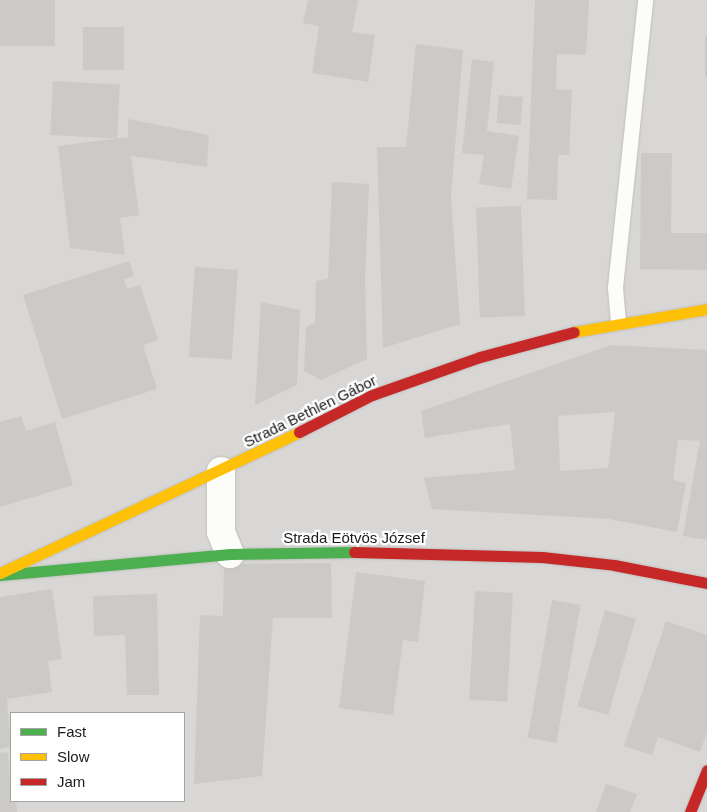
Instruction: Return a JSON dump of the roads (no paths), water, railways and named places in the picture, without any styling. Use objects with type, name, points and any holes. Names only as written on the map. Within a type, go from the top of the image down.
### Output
[{"type":"main road","name":"Strada Bethlen Gábor","points":[[0,574],[221,471],[372,395],[480,357],[618,322],[707,309]]},
{"type":"main road","name":"Strada Eötvös József","points":[[0,574],[230,554],[477,553],[614,565],[707,583]]},
{"type":"main road","points":[[690,812],[707,770]]},
{"type":"street","points":[[221,471],[221,532],[230,554]]},
{"type":"lane","points":[[618,322],[615,287],[645,0]]}]
